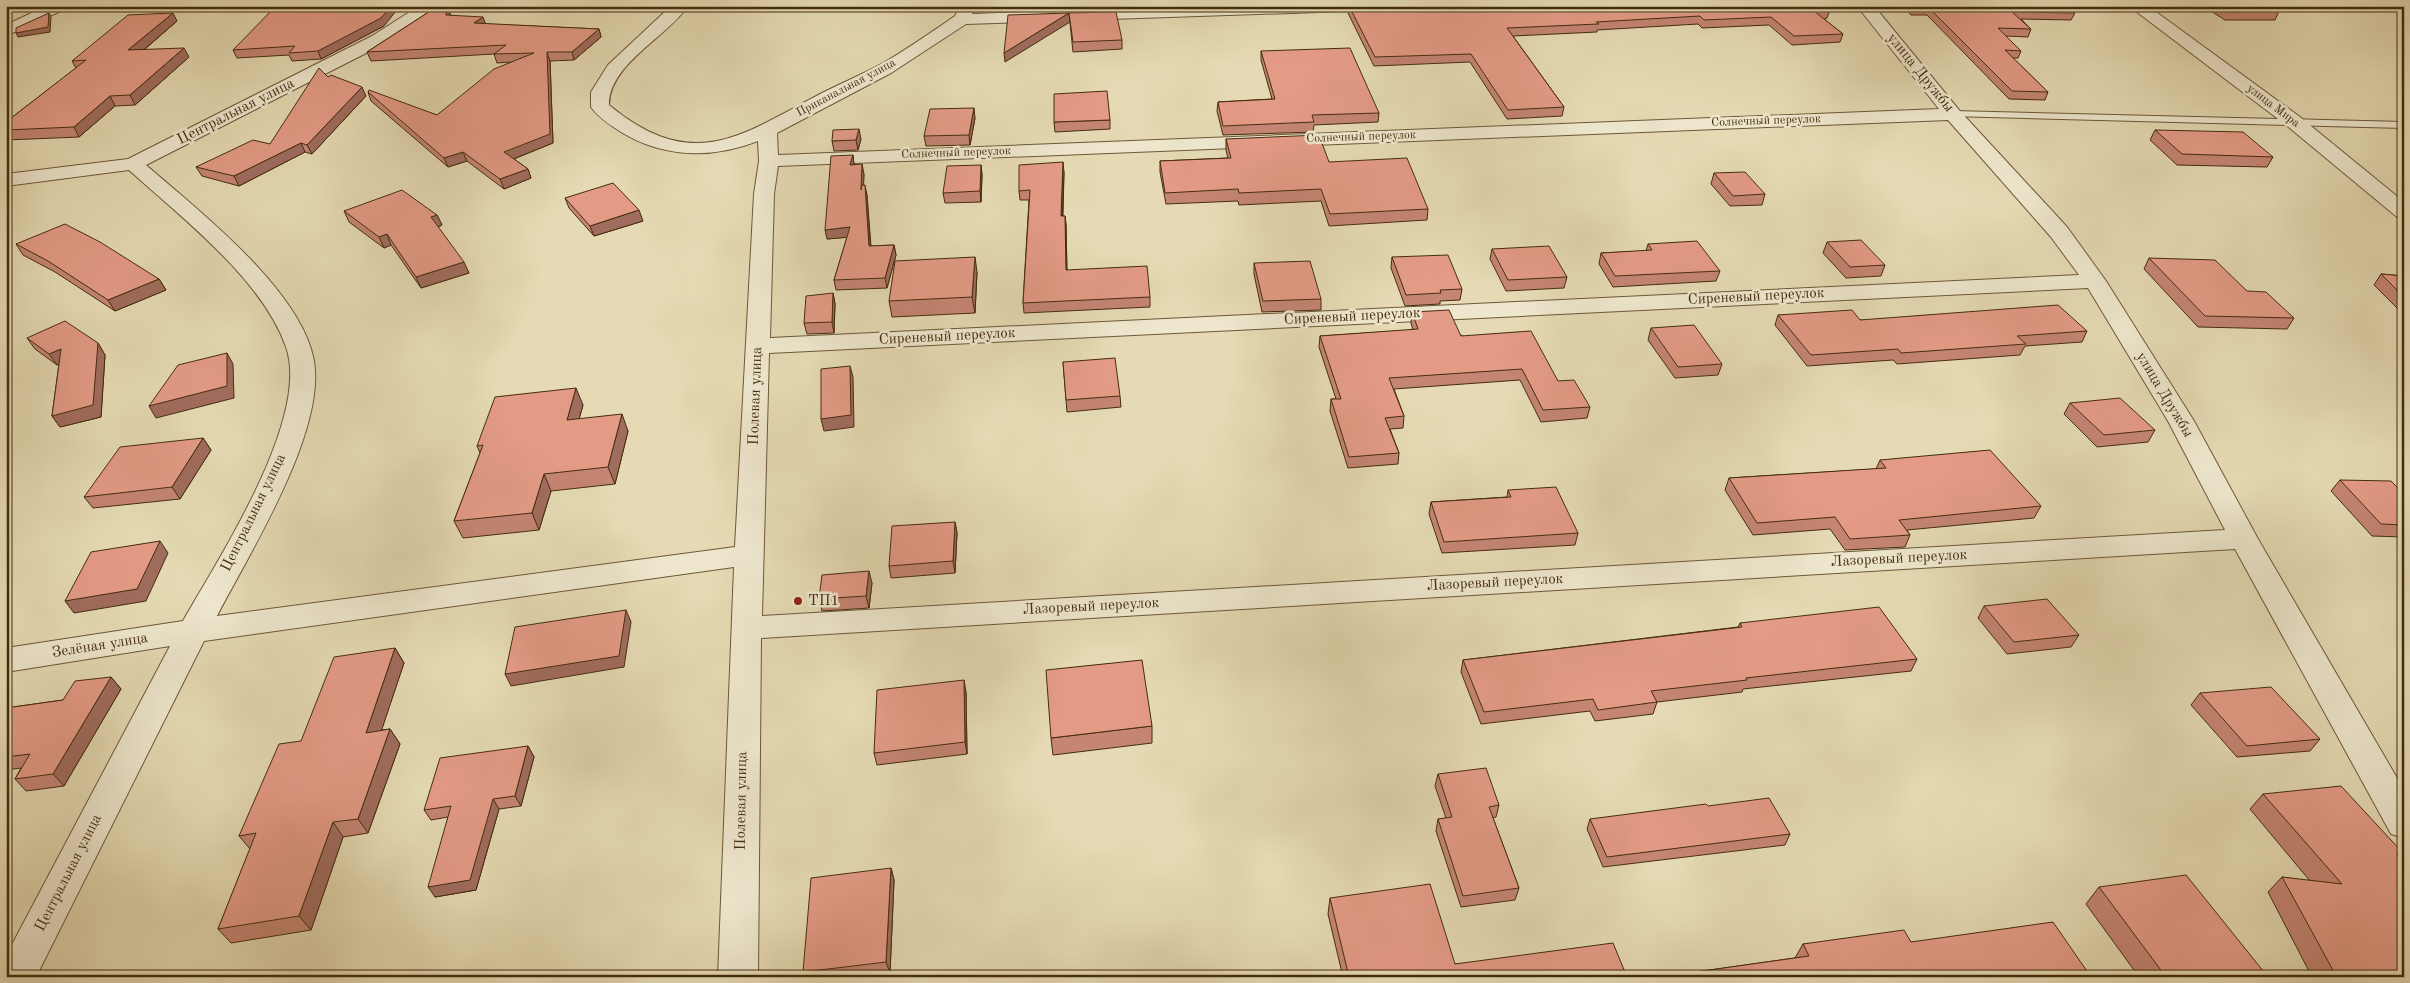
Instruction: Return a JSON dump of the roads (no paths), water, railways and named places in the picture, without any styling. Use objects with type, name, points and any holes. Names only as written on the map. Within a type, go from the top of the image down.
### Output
[{"type":"street","points":[[6,31],[59,6]]},
{"type":"street","name":"Центральная улица","points":[[16,977],[193,631],[272,483],[300,405],[304,374],[298,346],[284,316],[264,291],[222,246],[133,164],[378,40],[430,6]]},
{"type":"street","points":[[680,6],[614,69],[600,92],[600,107],[619,125],[646,140],[673,147],[714,148],[745,141],[767,131]]},
{"type":"street","points":[[965,12],[1347,6]]},
{"type":"street","name":"улица Дружбы","points":[[1865,6],[1953,114],[2059,232],[2095,281],[2181,421],[2244,539],[2404,823]]},
{"type":"street","name":"улица Мира","points":[[2137,6],[2293,121],[2404,212]]},
{"type":"street","name":"Приканальная улица","points":[[767,131],[830,96],[885,69],[965,12]]},
{"type":"street","name":"Солнечный переулок","points":[[769,161],[1953,114]]},
{"type":"street","name":"Полевая улица","points":[[738,977],[746,628],[764,194],[769,161],[767,131]]},
{"type":"street","points":[[6,180],[133,164]]},
{"type":"street","name":"Сиреневый переулок","points":[[758,346],[2095,281]]},
{"type":"street","name":"Лазоревый переулок","points":[[746,628],[2244,539]]},
{"type":"street","name":"Зелёная улица","points":[[6,660],[193,631],[750,555]]},
{"type":"lane","points":[[1953,114],[2404,125]]},
{"type":"place","name":"ТП1","points":[[798,601]]}]
